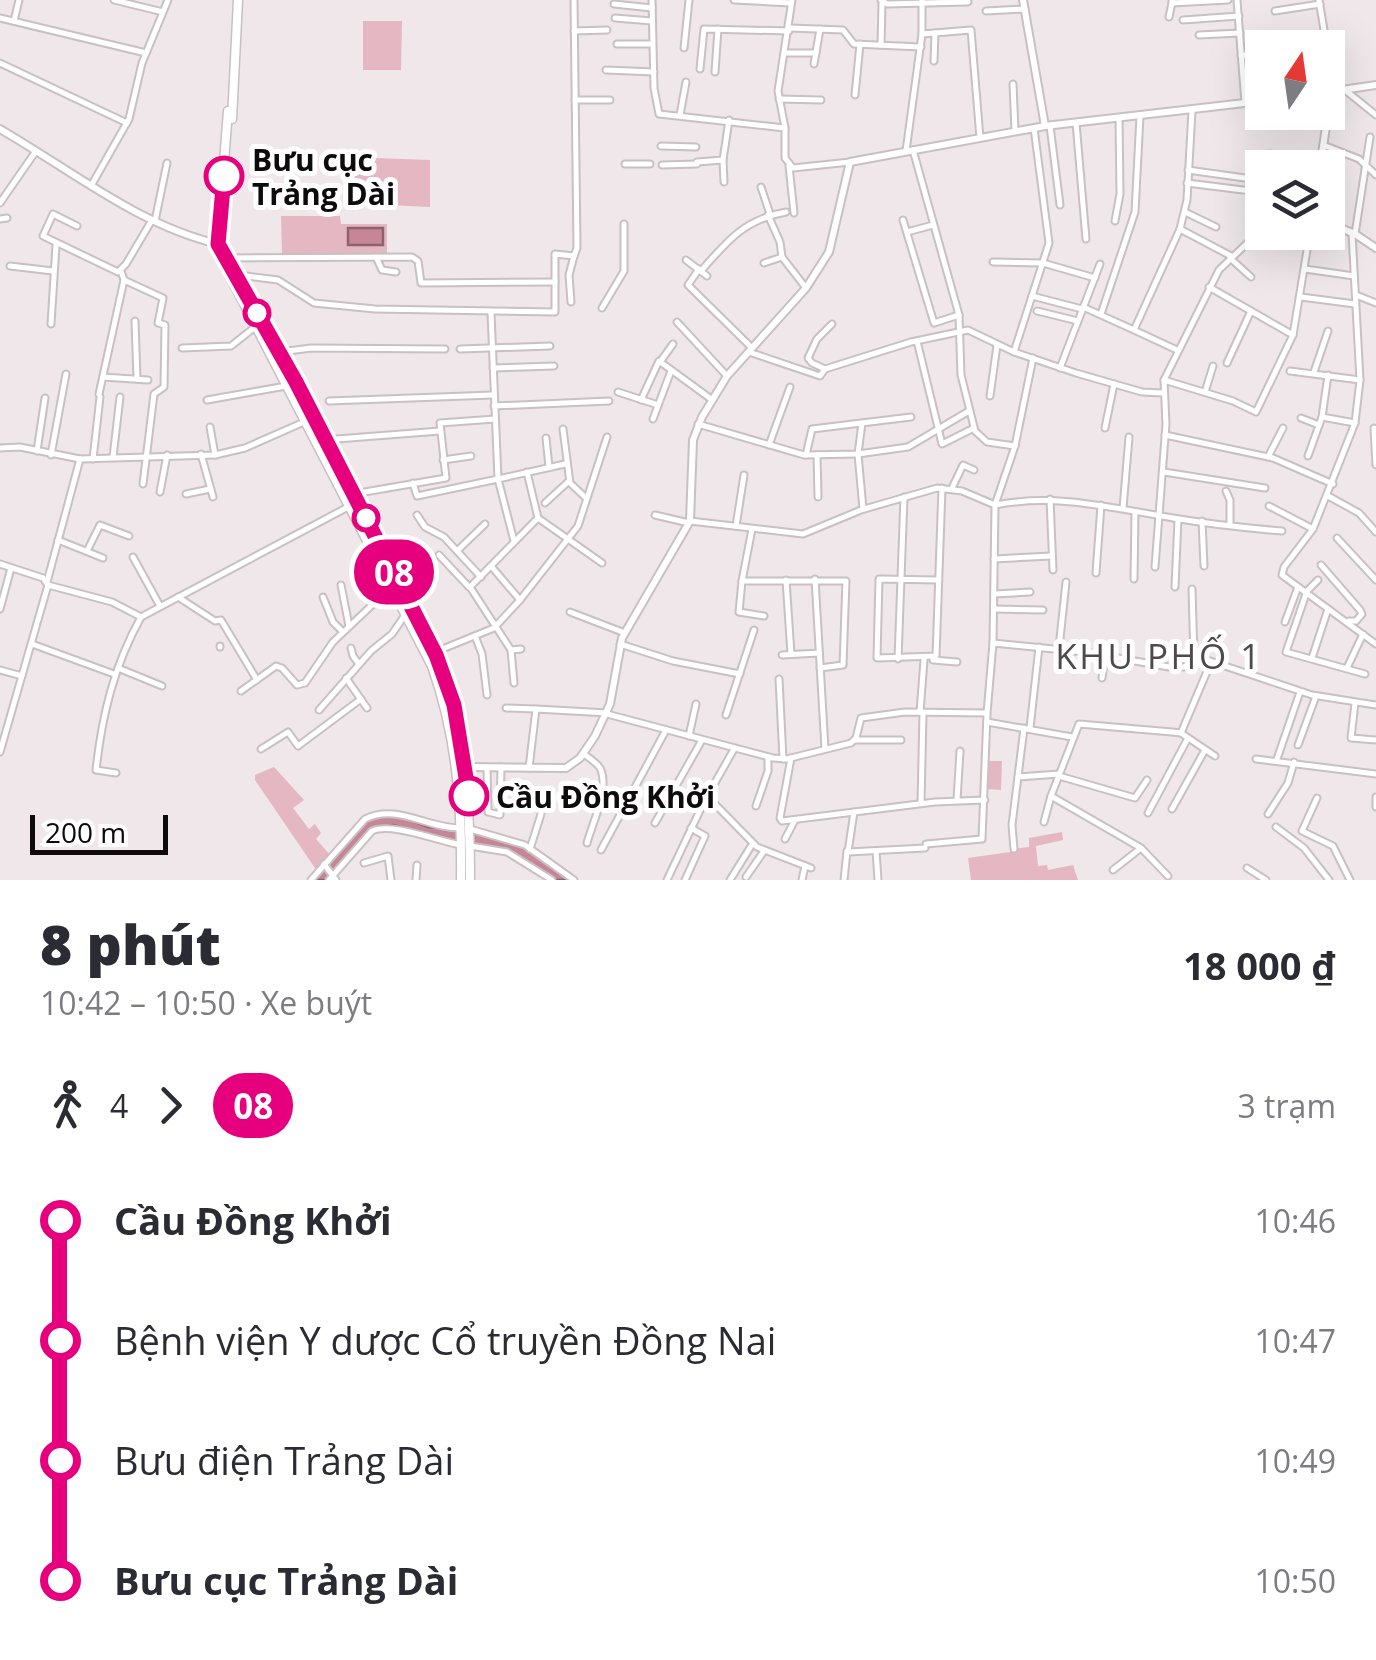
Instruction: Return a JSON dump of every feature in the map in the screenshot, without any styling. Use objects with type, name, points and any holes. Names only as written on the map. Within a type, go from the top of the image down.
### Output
[{"type":"main road","points":[[236,0],[223,254],[286,386],[324,440],[354,501],[440,688],[462,767]]},
{"type":"main road","points":[[228,133],[237,72],[236,0]]},
{"type":"main road","points":[[223,254],[238,275],[308,419],[435,652],[454,705],[470,880]]},
{"type":"main road","points":[[270,338],[289,368],[308,419]]},
{"type":"main road","points":[[461,880],[466,846]]},
{"type":"street","points":[[14,21],[18,0]]},
{"type":"street","points":[[114,0],[163,12]]},
{"type":"street","points":[[91,186],[127,123],[146,53],[168,0]]},
{"type":"street","points":[[571,302],[569,275],[577,248],[574,0]]},
{"type":"street","points":[[652,0],[658,112],[785,128]]},
{"type":"street","points":[[684,48],[688,0]]},
{"type":"street","points":[[734,0],[792,2],[779,99],[794,213]]},
{"type":"street","points":[[1024,0],[1060,205]]},
{"type":"street","points":[[1170,17],[1172,2],[1228,0]]},
{"type":"street","points":[[789,166],[800,169],[850,162],[1047,126],[1244,104],[1237,0]]},
{"type":"street","points":[[881,45],[882,2],[968,2]]},
{"type":"street","points":[[922,2],[909,150],[959,315],[961,375],[974,428],[987,442],[1014,446]]},
{"type":"street","points":[[1275,12],[1319,2],[1324,30]]},
{"type":"street","points":[[614,4],[652,8]]},
{"type":"street","points":[[986,11],[1025,10]]},
{"type":"street","points":[[1183,20],[1238,16]]},
{"type":"street","points":[[0,18],[146,53]]},
{"type":"street","points":[[616,18],[652,21]]},
{"type":"street","points":[[814,64],[820,29]]},
{"type":"street","points":[[574,30],[607,30]]},
{"type":"street","points":[[700,69],[702,30],[846,31],[854,44],[921,47]]},
{"type":"street","points":[[715,72],[718,30]]},
{"type":"street","points":[[922,34],[971,30],[980,138]]},
{"type":"street","points":[[934,61],[935,33]]},
{"type":"street","points":[[1200,35],[1240,33]]},
{"type":"street","points":[[617,44],[652,44]]},
{"type":"street","points":[[855,95],[860,44]]},
{"type":"street","points":[[785,53],[816,53]]},
{"type":"street","points":[[1241,56],[1245,55]]},
{"type":"street","points":[[0,63],[127,123]]},
{"type":"street","points":[[606,70],[654,72]]},
{"type":"street","points":[[680,115],[686,82]]},
{"type":"street","points":[[1012,84],[1015,132]]},
{"type":"street","points":[[1345,90],[1376,85]]},
{"type":"street","points":[[1345,90],[1376,115]]},
{"type":"street","points":[[779,99],[821,100]]},
{"type":"street","points":[[575,100],[610,100]]},
{"type":"street","points":[[1134,330],[1185,212],[1192,111]]},
{"type":"street","points":[[1100,314],[1135,212],[1140,116]]},
{"type":"street","points":[[1116,220],[1120,118]]},
{"type":"street","points":[[724,182],[729,120]]},
{"type":"street","points":[[1076,123],[1086,239]]},
{"type":"street","points":[[1014,352],[1049,237],[1034,128]]},
{"type":"street","points":[[0,129],[91,186],[223,254],[412,258],[418,261],[421,282],[555,282]]},
{"type":"street","points":[[1322,150],[1325,130]]},
{"type":"street","points":[[1370,137],[1354,234],[1360,380],[1356,423],[1313,529],[1284,566],[1284,579],[1376,644]]},
{"type":"street","points":[[1323,145],[1365,163],[1376,174]]},
{"type":"street","points":[[661,146],[696,146]]},
{"type":"street","points":[[0,202],[36,151]]},
{"type":"street","points":[[662,165],[723,160]]},
{"type":"street","points":[[462,767],[566,768],[584,754],[608,713],[624,632],[689,522],[698,424],[727,376],[806,288],[833,240],[850,162]]},
{"type":"street","points":[[77,226],[51,213],[43,235],[114,272],[121,271],[154,220],[167,163]]},
{"type":"street","points":[[626,164],[650,164]]},
{"type":"street","points":[[1188,170],[1245,178]]},
{"type":"street","points":[[1187,183],[1245,190]]},
{"type":"street","points":[[761,187],[782,258],[806,288]]},
{"type":"street","points":[[786,212],[769,215],[734,232],[688,285],[750,350],[819,376],[825,369],[962,331],[977,333],[1014,352],[1060,368],[1162,394]]},
{"type":"street","points":[[1185,212],[1216,227]]},
{"type":"street","points":[[903,220],[934,324],[959,315]]},
{"type":"street","points":[[602,308],[623,273],[624,224]]},
{"type":"street","points":[[906,232],[934,224]]},
{"type":"street","points":[[1180,229],[1231,257],[1252,277]]},
{"type":"street","points":[[1345,230],[1376,248]]},
{"type":"street","points":[[186,234],[206,237]]},
{"type":"street","points":[[1155,567],[1165,436],[1164,380],[1210,287],[1245,243]]},
{"type":"street","points":[[51,324],[56,245]]},
{"type":"street","points":[[1164,380],[1256,412],[1293,335],[1308,250]]},
{"type":"street","points":[[238,275],[278,280],[314,303],[376,309],[555,312],[554,254],[574,256]]},
{"type":"street","points":[[376,257],[382,270],[396,272]]},
{"type":"street","points":[[764,263],[782,258]]},
{"type":"street","points":[[686,260],[702,272]]},
{"type":"street","points":[[993,262],[1043,263],[1095,278]]},
{"type":"street","points":[[1060,368],[1100,264]]},
{"type":"street","points":[[10,266],[53,270]]},
{"type":"street","points":[[1305,270],[1354,276]]},
{"type":"street","points":[[93,458],[100,396],[124,280],[121,271]]},
{"type":"street","points":[[124,280],[163,298],[158,323],[165,325],[164,387],[154,394],[142,484]]},
{"type":"street","points":[[1210,287],[1293,335]]},
{"type":"street","points":[[1355,294],[1376,303]]},
{"type":"street","points":[[1032,296],[1100,314],[1178,350]]},
{"type":"street","points":[[1301,297],[1355,304]]},
{"type":"street","points":[[1038,310],[1078,321]]},
{"type":"street","points":[[1227,362],[1250,311]]},
{"type":"street","points":[[492,312],[498,479],[514,541]]},
{"type":"street","points":[[135,322],[137,379]]},
{"type":"street","points":[[676,322],[727,376]]},
{"type":"street","points":[[825,369],[808,358],[817,339],[832,324]]},
{"type":"street","points":[[182,348],[231,346],[255,327]]},
{"type":"street","points":[[1314,372],[1328,331]]},
{"type":"street","points":[[917,341],[944,444],[974,428]]},
{"type":"street","points":[[642,400],[673,344]]},
{"type":"street","points":[[990,396],[997,344]]},
{"type":"street","points":[[460,349],[550,346]]},
{"type":"street","points":[[280,352],[311,348],[445,349]]},
{"type":"street","points":[[848,851],[876,852],[982,839],[993,642],[995,505],[1014,446],[1033,358]]},
{"type":"street","points":[[660,362],[711,399]]},
{"type":"street","points":[[494,368],[554,366]]},
{"type":"street","points":[[1204,392],[1214,366]]},
{"type":"street","points":[[1290,370],[1360,380]]},
{"type":"street","points":[[653,418],[671,371]]},
{"type":"street","points":[[52,455],[66,374]]},
{"type":"street","points":[[1308,456],[1322,417],[1328,375]]},
{"type":"street","points":[[104,377],[148,380]]},
{"type":"street","points":[[1105,428],[1114,384]]},
{"type":"street","points":[[208,400],[286,386]]},
{"type":"street","points":[[769,445],[790,387]]},
{"type":"street","points":[[618,392],[658,405]]},
{"type":"street","points":[[329,401],[493,394]]},
{"type":"street","points":[[114,458],[120,396]]},
{"type":"street","points":[[37,451],[45,398]]},
{"type":"street","points":[[494,406],[609,401]]},
{"type":"street","points":[[698,424],[806,456],[858,454],[908,447],[969,411]]},
{"type":"street","points":[[806,456],[812,429],[911,417]]},
{"type":"street","points":[[1322,417],[1356,423]]},
{"type":"street","points":[[1301,418],[1319,425]]},
{"type":"street","points":[[0,448],[80,459],[215,454],[244,448],[308,419]]},
{"type":"street","points":[[116,772],[96,770],[106,702],[141,617],[354,501],[446,478],[440,431],[443,422],[495,419]]},
{"type":"street","points":[[862,423],[858,454],[863,510]]},
{"type":"street","points":[[210,427],[215,454]]},
{"type":"street","points":[[563,428],[569,481],[587,499]]},
{"type":"street","points":[[1268,457],[1283,428]]},
{"type":"street","points":[[1374,428],[1376,465]]},
{"type":"street","points":[[324,440],[440,431]]},
{"type":"street","points":[[1165,436],[1268,457],[1333,484]]},
{"type":"street","points":[[435,652],[494,628],[520,600],[578,526],[607,437]]},
{"type":"street","points":[[1123,509],[1129,437]]},
{"type":"street","points":[[546,438],[548,468]]},
{"type":"street","points":[[201,454],[214,497]]},
{"type":"street","points":[[160,492],[167,455]]},
{"type":"street","points":[[817,455],[818,498]]},
{"type":"street","points":[[444,460],[471,456]]},
{"type":"street","points":[[0,752],[80,459]]},
{"type":"street","points":[[413,484],[417,496],[565,464]]},
{"type":"street","points":[[952,488],[962,465],[974,470]]},
{"type":"street","points":[[527,472],[538,518],[602,562]]},
{"type":"street","points":[[1162,472],[1264,488]]},
{"type":"street","points":[[736,526],[744,474]]},
{"type":"street","points":[[545,504],[569,481]]},
{"type":"street","points":[[186,494],[210,488]]},
{"type":"street","points":[[927,659],[936,656],[942,488]]},
{"type":"street","points":[[655,515],[803,534],[904,497],[952,488],[995,505],[1050,499],[1282,532]]},
{"type":"street","points":[[1226,491],[1230,525]]},
{"type":"street","points":[[1328,496],[1359,513],[1376,532]]},
{"type":"street","points":[[898,659],[904,497]]},
{"type":"street","points":[[1050,499],[1054,570]]},
{"type":"street","points":[[1096,573],[1100,505]]},
{"type":"street","points":[[1270,506],[1313,529]]},
{"type":"street","points":[[1134,579],[1135,511]]},
{"type":"street","points":[[417,515],[425,527],[444,536],[480,576]]},
{"type":"street","points":[[471,590],[471,585],[538,518]]},
{"type":"street","points":[[1174,587],[1178,518]]},
{"type":"street","points":[[1202,521],[1204,566]]},
{"type":"street","points":[[457,551],[485,524]]},
{"type":"street","points":[[88,552],[98,526],[129,536]]},
{"type":"street","points":[[752,528],[740,612],[764,616]]},
{"type":"street","points":[[1337,538],[1376,580]]},
{"type":"street","points":[[58,540],[103,558]]},
{"type":"street","points":[[438,555],[471,590],[511,650],[514,683]]},
{"type":"street","points":[[994,559],[1053,556]]},
{"type":"street","points":[[133,557],[160,606]]},
{"type":"street","points":[[0,564],[112,602],[141,617]]},
{"type":"street","points":[[1321,565],[1362,614],[1356,621],[1346,622]]},
{"type":"street","points":[[491,566],[520,600]]},
{"type":"street","points":[[0,609],[11,568]]},
{"type":"street","points":[[815,579],[825,750]]},
{"type":"street","points":[[786,580],[791,654]]},
{"type":"street","points":[[940,580],[879,580],[876,657],[958,662]]},
{"type":"street","points":[[1318,580],[1307,592],[1286,652],[1365,674]]},
{"type":"street","points":[[742,581],[846,581],[843,665],[820,668]]},
{"type":"street","points":[[1058,649],[1066,582]]},
{"type":"street","points":[[340,585],[349,626]]},
{"type":"street","points":[[241,691],[278,666],[298,685],[305,683],[342,632],[392,586]]},
{"type":"street","points":[[1284,622],[1298,586]]},
{"type":"street","points":[[993,642],[1184,667],[1194,658],[1192,589]]},
{"type":"street","points":[[994,594],[1030,592]]},
{"type":"street","points":[[178,597],[215,621],[221,620],[257,680]]},
{"type":"street","points":[[323,597],[342,632]]},
{"type":"street","points":[[994,609],[1043,610]]},
{"type":"street","points":[[1312,658],[1328,609]]},
{"type":"street","points":[[570,612],[624,632]]},
{"type":"street","points":[[318,710],[392,634],[406,613]]},
{"type":"street","points":[[726,715],[754,630]]},
{"type":"street","points":[[1347,668],[1363,634]]},
{"type":"street","points":[[476,636],[487,695]]},
{"type":"street","points":[[31,644],[162,686]]},
{"type":"street","points":[[620,644],[740,674]]},
{"type":"street","points":[[1014,849],[1012,825],[1018,777],[1040,647]]},
{"type":"street","points":[[351,648],[359,664]]},
{"type":"street","points":[[511,650],[521,649]]},
{"type":"street","points":[[782,655],[819,653]]},
{"type":"street","points":[[1102,678],[1105,656]]},
{"type":"street","points":[[1194,658],[1300,692],[1376,706]]},
{"type":"street","points":[[921,803],[927,659]]},
{"type":"street","points":[[1181,733],[1211,661]]},
{"type":"street","points":[[0,670],[22,676]]},
{"type":"street","points":[[346,678],[367,708]]},
{"type":"street","points":[[780,679],[787,758],[782,821],[921,803],[985,800]]},
{"type":"street","points":[[1277,760],[1300,692]]},
{"type":"street","points":[[1298,744],[1316,696]]},
{"type":"street","points":[[261,749],[288,732],[298,746],[361,699]]},
{"type":"street","points":[[1355,703],[1352,740],[1376,740]]},
{"type":"street","points":[[689,736],[696,704]]},
{"type":"street","points":[[506,708],[608,713],[768,757],[787,758],[854,740],[901,740]]},
{"type":"street","points":[[529,768],[536,709]]},
{"type":"street","points":[[854,740],[862,718],[922,712],[987,713]]},
{"type":"street","points":[[987,722],[1072,737]]},
{"type":"street","points":[[1044,822],[1079,724],[1181,733],[1215,756]]},
{"type":"street","points":[[602,850],[666,730]]},
{"type":"street","points":[[1148,813],[1188,738]]},
{"type":"street","points":[[656,823],[702,740]]},
{"type":"street","points":[[667,880],[734,748]]},
{"type":"street","points":[[1172,809],[1205,750]]},
{"type":"street","points":[[957,800],[960,752]]},
{"type":"street","points":[[584,754],[600,767],[602,787],[586,843]]},
{"type":"street","points":[[756,806],[768,771],[768,757]]},
{"type":"street","points":[[1256,759],[1376,774]]},
{"type":"street","points":[[1268,814],[1288,783],[1294,762]]},
{"type":"street","points":[[487,767],[488,812],[500,815],[500,767]]},
{"type":"street","points":[[1018,777],[1059,775],[1135,798],[1146,780]]},
{"type":"street","points":[[707,796],[764,852],[808,867],[802,880]]},
{"type":"street","points":[[1051,796],[1141,848],[1168,876]]},
{"type":"street","points":[[1376,797],[1376,807]]},
{"type":"street","points":[[1317,798],[1302,831],[1333,846],[1350,880]]},
{"type":"street","points":[[844,880],[854,812]]},
{"type":"street","points":[[311,880],[365,818],[395,813],[428,825],[513,840],[574,880]]},
{"type":"street","points":[[530,849],[541,814]]},
{"type":"street","points":[[785,839],[795,820]]},
{"type":"street","points":[[324,864],[333,878],[372,831],[393,827],[424,838],[507,852],[552,880]]},
{"type":"street","points":[[1276,827],[1304,848],[1329,880]]},
{"type":"street","points":[[685,880],[705,836],[691,828]]},
{"type":"street","points":[[730,880],[753,843]]},
{"type":"street","points":[[1113,870],[1141,848]]},
{"type":"street","points":[[746,877],[764,852]]},
{"type":"street","points":[[876,852],[878,880]]},
{"type":"street","points":[[680,854],[693,862]]},
{"type":"street","points":[[364,863],[388,856],[391,880]]},
{"type":"street","points":[[416,880],[417,865]]},
{"type":"street","points":[[1248,868],[1266,880]]},
{"type":"shaded area","points":[[363,21],[402,21],[401,70],[363,70]]},
{"type":"shaded area","points":[[347,157],[430,160],[430,207],[345,203]]},
{"type":"shaded area","points":[[281,216],[340,216],[341,224],[387,224],[387,255],[282,255]]},
{"type":"shaded area","points":[[348,228],[383,228],[383,245],[348,245]]},
{"type":"shaded area","points":[[988,761],[1002,761],[1001,790],[987,789]]},
{"type":"shaded area","points":[[274,767],[304,800],[293,808],[309,829],[315,824],[321,833],[316,839],[330,855],[317,871],[255,780],[255,775]]},
{"type":"shaded area","points":[[394,814],[428,827],[471,831],[525,847],[571,880],[554,880],[501,848],[446,841],[393,825],[372,829],[327,880],[313,880],[366,820]]},
{"type":"shaded area","points":[[1062,832],[1063,840],[1036,846],[1038,866],[1047,865],[1048,870],[1073,865],[1078,880],[971,880],[968,858],[1029,847],[1029,838]]},
{"type":"bus line","name":"08","points":[[224,176],[218,244],[307,402],[428,637],[454,705],[469,796]]},
{"type":"place","name":"Bưu cục Trảng Dài","points":[[224,176]]},
{"type":"place","name":"Cầu Đồng Khởi","points":[[469,796]]},
{"type":"district","name":"KHU PHỐ 1","points":[[1159,655]]}]
